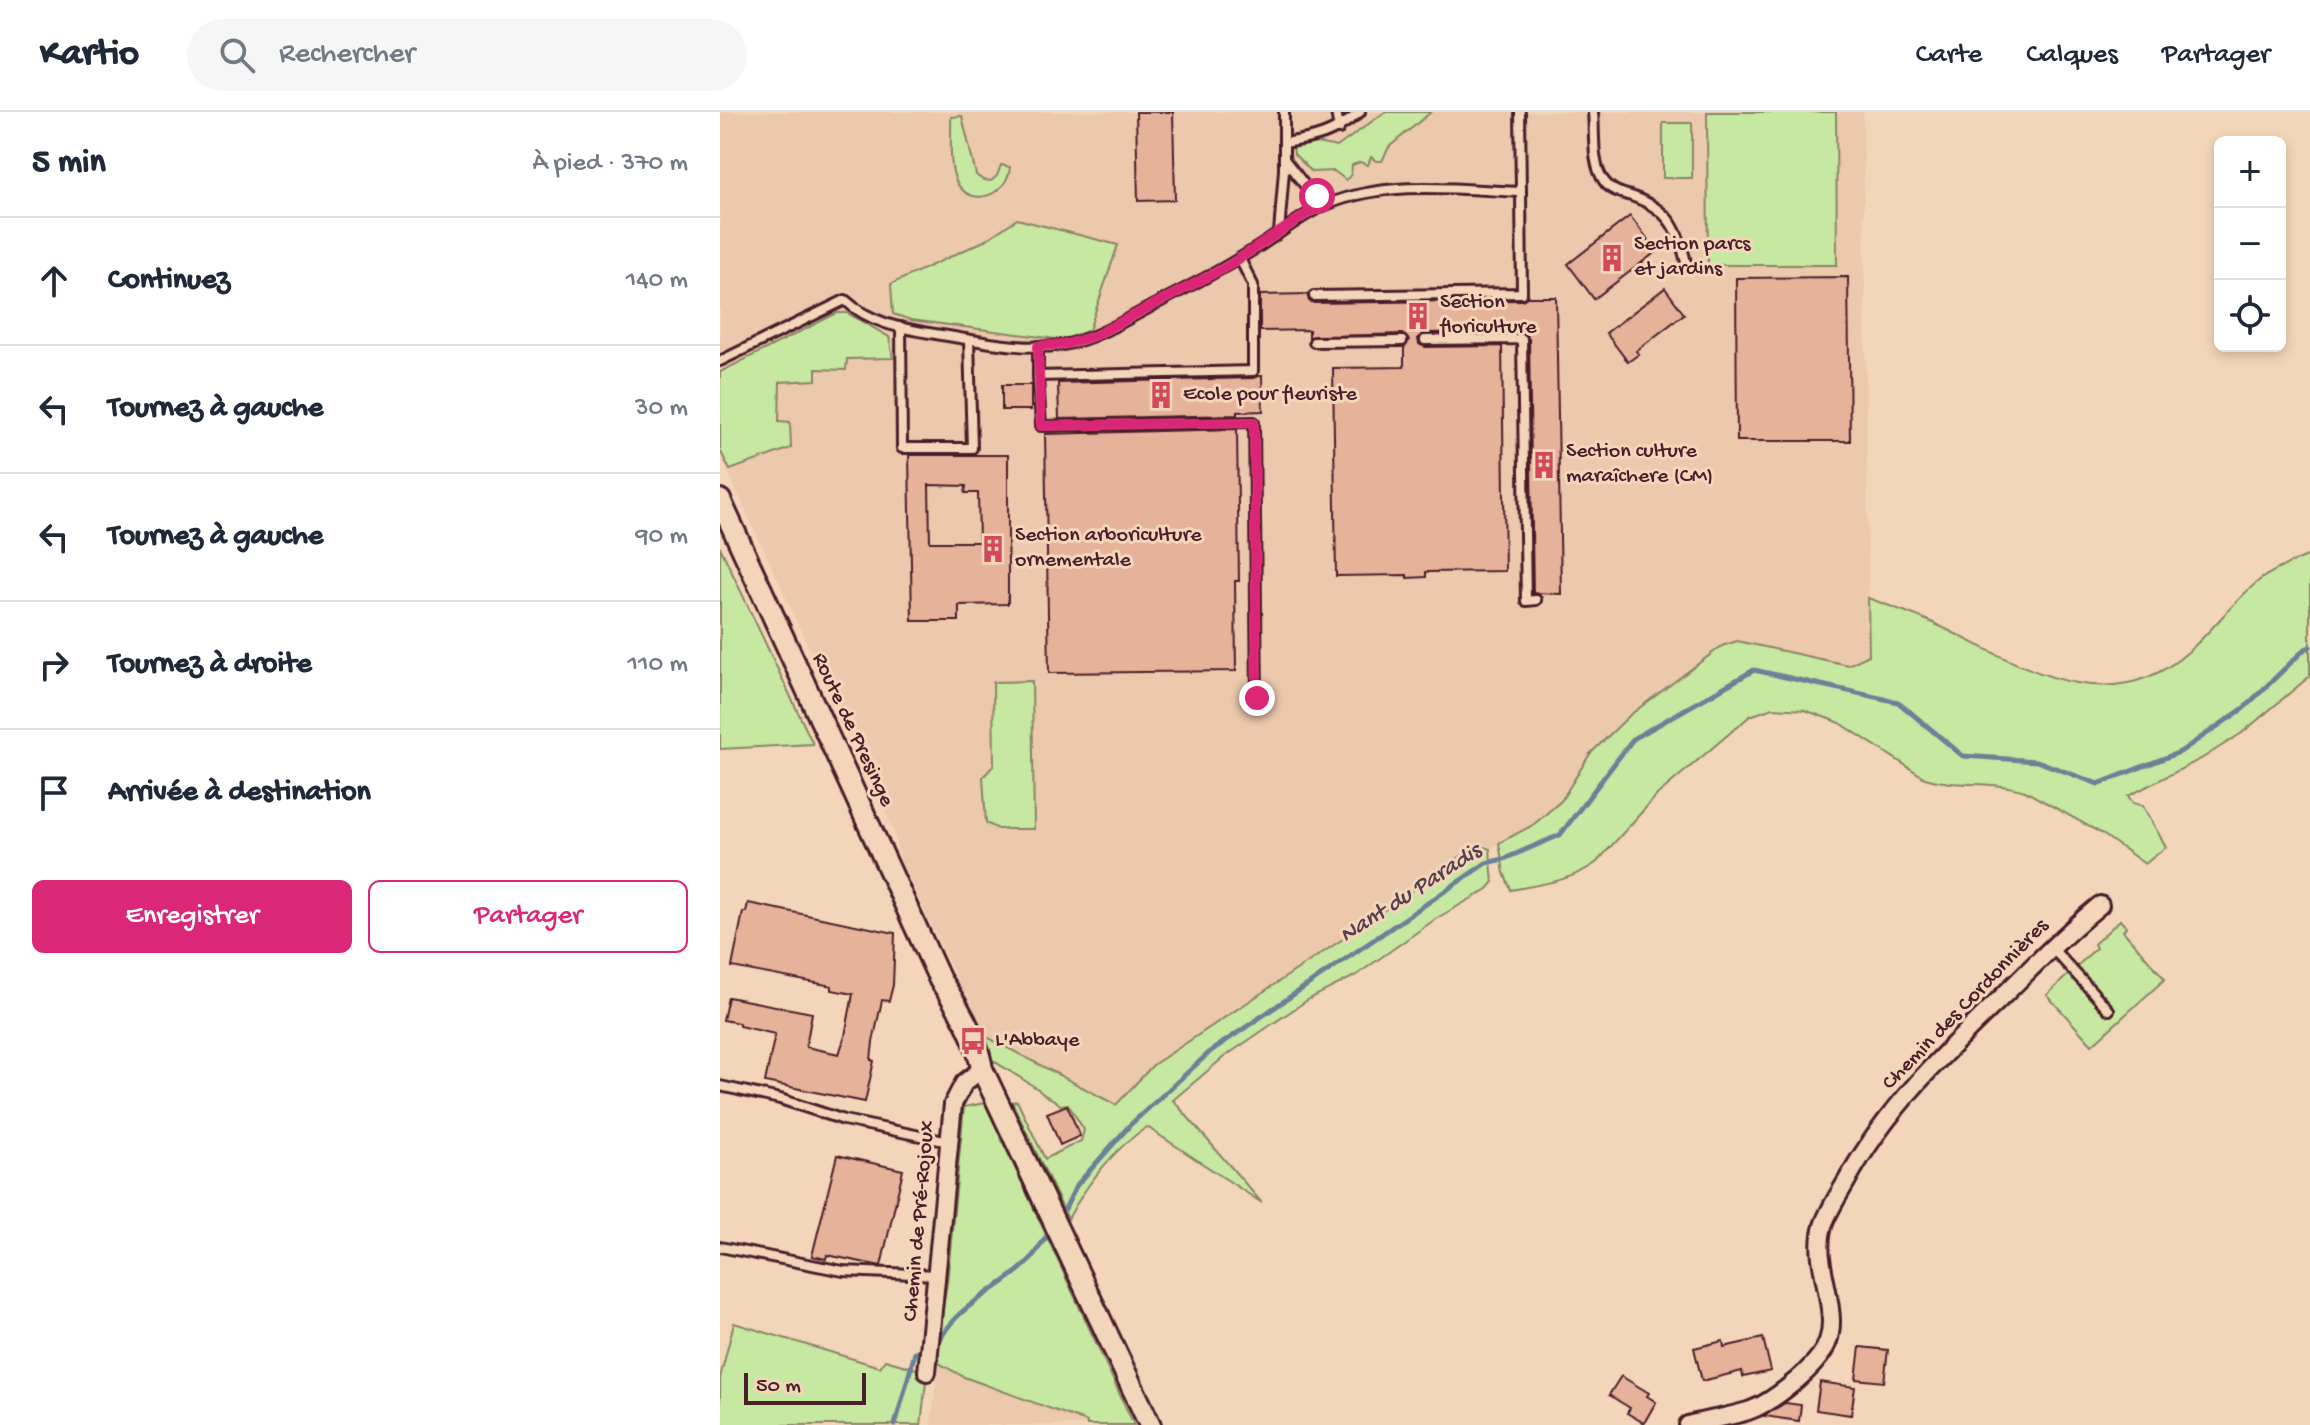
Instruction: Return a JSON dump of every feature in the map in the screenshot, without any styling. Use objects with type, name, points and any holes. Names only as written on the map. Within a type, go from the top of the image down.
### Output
[{"type":"street","name":"Route de Presinge","points":[[720,500],[940,980],[980,1055],[982,1069],[1150,1425]]},
{"type":"street","name":"Chemin des Cordonnières","points":[[1688,1425],[1753,1409],[1780,1393],[1820,1356],[1828,1343],[1831,1323],[1820,1261],[1823,1228],[1854,1166],[1878,1130],[1916,1084],[2052,948],[2100,905]]},
{"type":"street","name":"Chemin de Pré-Rojoux","points":[[927,1372],[953,1104],[964,1083],[982,1069]]},
{"type":"lane","points":[[1279,233],[1284,112]]},
{"type":"lane","points":[[1336,112],[1339,129]]},
{"type":"lane","points":[[1284,143],[1316,138],[1339,129],[1360,112]]},
{"type":"lane","points":[[1314,296],[1522,293],[1520,112]]},
{"type":"lane","points":[[1593,112],[1597,165],[1602,179],[1619,193],[1648,203],[1664,214],[1680,238],[1687,266]]},
{"type":"lane","points":[[1284,159],[1307,188],[1328,204]]},
{"type":"lane","points":[[720,361],[845,300],[870,318],[901,327],[969,340],[1038,346],[1067,344],[1094,336],[1240,259],[1328,204],[1354,195],[1396,189],[1521,192]]},
{"type":"lane","points":[[1038,376],[1253,371],[1253,285],[1240,259]]},
{"type":"lane","points":[[901,327],[902,448],[972,448],[969,340]]},
{"type":"lane","points":[[1425,340],[1522,339],[1526,601],[1536,600]]},
{"type":"lane","points":[[1314,342],[1402,341]]},
{"type":"lane","points":[[1038,346],[1041,426],[1254,422],[1257,698]]},
{"type":"lane","points":[[2052,948],[2109,1010]]},
{"type":"lane","points":[[720,1086],[780,1099],[844,1120],[949,1142]]},
{"type":"lane","points":[[720,1247],[843,1271],[938,1275]]},
{"type":"shaded area","points":[[720,112],[1863,112],[1869,655],[1848,666],[1737,641],[1722,646],[1630,715],[1590,754],[1561,801],[1533,826],[1490,849],[1476,845],[1346,937],[1153,1065],[1116,1105],[983,1035],[900,859],[893,829],[720,455]]},
{"type":"shaded area","points":[[939,1363],[964,1377],[1088,1422],[1087,1425],[931,1425]]},
{"type":"green space","points":[[1385,112],[1431,112],[1389,147],[1382,161],[1371,157],[1368,165],[1360,162],[1352,165],[1351,175],[1346,180],[1334,171],[1312,172],[1294,154],[1293,147],[1316,143],[1337,147]]},
{"type":"green space","points":[[1707,112],[1836,112],[1837,265],[1708,265]]},
{"type":"green space","points":[[962,116],[976,175],[991,181],[997,176],[1001,165],[1010,167],[1003,185],[988,195],[970,195],[956,181],[951,158],[951,117]]},
{"type":"green space","points":[[1663,123],[1692,123],[1692,178],[1663,178]]},
{"type":"green space","points":[[1017,219],[1118,245],[1089,330],[1064,340],[911,320],[893,314],[891,284],[984,241]]},
{"type":"green space","points":[[837,313],[847,313],[889,337],[893,358],[847,359],[846,370],[816,369],[816,380],[780,382],[779,421],[790,422],[791,448],[730,470],[720,450],[720,372]]},
{"type":"green space","points":[[720,547],[813,744],[720,749]]},
{"type":"green space","points":[[2310,555],[2310,676],[2242,733],[2201,759],[2128,796],[2133,803],[2143,806],[2166,847],[2145,864],[2101,833],[2025,791],[1925,778],[1840,723],[1805,710],[1773,708],[1750,716],[1658,794],[1597,862],[1577,874],[1556,881],[1511,890],[1504,873],[1499,843],[1533,825],[1561,801],[1590,754],[1630,715],[1722,646],[1737,641],[1848,665],[1869,655],[1868,598],[1923,619],[2026,668],[2059,679],[2092,685],[2124,684],[2156,674],[2188,652],[2261,579]]},
{"type":"green space","points":[[1032,681],[1034,829],[998,829],[986,823],[983,777],[994,765],[993,682]]},
{"type":"green space","points":[[1477,845],[1490,849],[1493,883],[1488,889],[1437,918],[1355,976],[1309,999],[1224,1057],[1173,1100],[1262,1203],[1147,1127],[1123,1145],[1102,1168],[1068,1219],[1012,1102],[1017,1101],[1045,1159],[1081,1141],[1084,1130],[1068,1104],[1060,1105],[989,1058],[983,1035],[1116,1105],[1153,1065],[1346,937]]},
{"type":"green space","points":[[2120,920],[2126,927],[2123,931],[2165,979],[2092,1045],[2047,995]]},
{"type":"green space","points":[[985,1103],[1134,1425],[1087,1425],[1087,1422],[964,1377],[939,1363],[935,1353],[947,1283],[964,1107]]},
{"type":"green space","points":[[734,1323],[880,1367],[885,1360],[927,1372],[921,1425],[720,1425],[720,1378]]},
{"type":"building","points":[[1136,112],[1173,112],[1175,200],[1138,201]]},
{"type":"building","name":"Section parcs et jardins","points":[[1630,216],[1657,251],[1594,299],[1568,264]]},
{"type":"building","points":[[1848,277],[1850,441],[1737,441],[1736,278]]},
{"type":"building","points":[[1665,288],[1684,314],[1636,351],[1639,354],[1628,362],[1606,333]]},
{"type":"building","points":[[1307,294],[1309,301],[1314,303],[1556,297],[1561,594],[1533,593],[1529,339],[1522,332],[1425,333],[1418,339],[1419,344],[1425,347],[1502,346],[1505,571],[1426,572],[1426,577],[1407,578],[1407,575],[1336,576],[1333,368],[1404,367],[1404,348],[1409,340],[1402,334],[1309,337],[1309,330],[1260,331],[1260,295]]},
{"type":"building","name":"Ecole pour fleuriste","points":[[1262,376],[1263,411],[1237,412],[1237,415],[1059,419],[1058,383]]},
{"type":"building","points":[[1002,385],[1031,385],[1031,410],[1002,410]]},
{"type":"building","points":[[1237,429],[1239,581],[1235,581],[1236,671],[1049,673],[1045,434]]},
{"type":"building","points":[[909,455],[1008,455],[1008,604],[959,605],[959,621],[912,621]],"holes":[[[929,485],[966,486],[965,493],[978,493],[979,542],[930,542]]]},
{"type":"building","points":[[748,903],[895,933],[893,985],[889,1001],[882,1000],[865,1102],[765,1082],[775,1034],[723,1020],[728,997],[812,1013],[806,1047],[839,1054],[845,1036],[853,994],[832,990],[832,986],[732,967],[743,912],[746,912]]},
{"type":"building","points":[[1067,1105],[1080,1136],[1060,1145],[1047,1113]]},
{"type":"building","points":[[837,1155],[903,1170],[881,1266],[827,1255],[826,1259],[812,1256]]},
{"type":"building","points":[[1763,1338],[1771,1371],[1743,1377],[1742,1371],[1702,1381],[1694,1348],[1723,1341],[1724,1347]]},
{"type":"building","points":[[1860,1347],[1888,1350],[1884,1382],[1856,1379]]},
{"type":"building","points":[[1621,1376],[1649,1393],[1647,1396],[1656,1402],[1644,1423],[1627,1413],[1630,1408],[1609,1395]]},
{"type":"building","points":[[1820,1382],[1855,1387],[1851,1415],[1816,1410]]},
{"type":"building","points":[[1785,1403],[1801,1405],[1799,1421],[1764,1416]]},
{"type":"waterway","name":"Nant du Paradis","points":[[1065,1209],[1076,1186],[1130,1125],[1211,1051],[1486,863],[1504,859],[1560,835],[1633,739],[1754,670],[1898,702],[1963,756],[2037,761],[2098,784],[2180,752],[2244,708],[2310,647]]},
{"type":"waterway","name":"Nant du Paradis","points":[[934,1346],[966,1309],[1027,1263],[1046,1237]]},
{"type":"waterway","name":"Nant du Paradis","points":[[895,1425],[915,1353],[925,1350]]},
{"type":"place","name":"Section parcs et jardins","points":[[1612,258]]},
{"type":"place","name":"Section floriculture","points":[[1418,316]]},
{"type":"place","name":"Ecole pour fleuriste","points":[[1161,395]]},
{"type":"place","name":"Section culture maraîchere (CM)","points":[[1544,465]]},
{"type":"place","name":"Section arboriculture ornementale","points":[[993,549]]},
{"type":"place","name":"L'Abbaye","points":[[973,1041]]},
{"type":"route","points":[[1257,698],[1254,422],[1041,426],[1038,346],[1056,346],[1094,336],[1228,266],[1308,213],[1328,204],[1317,196]]}]
